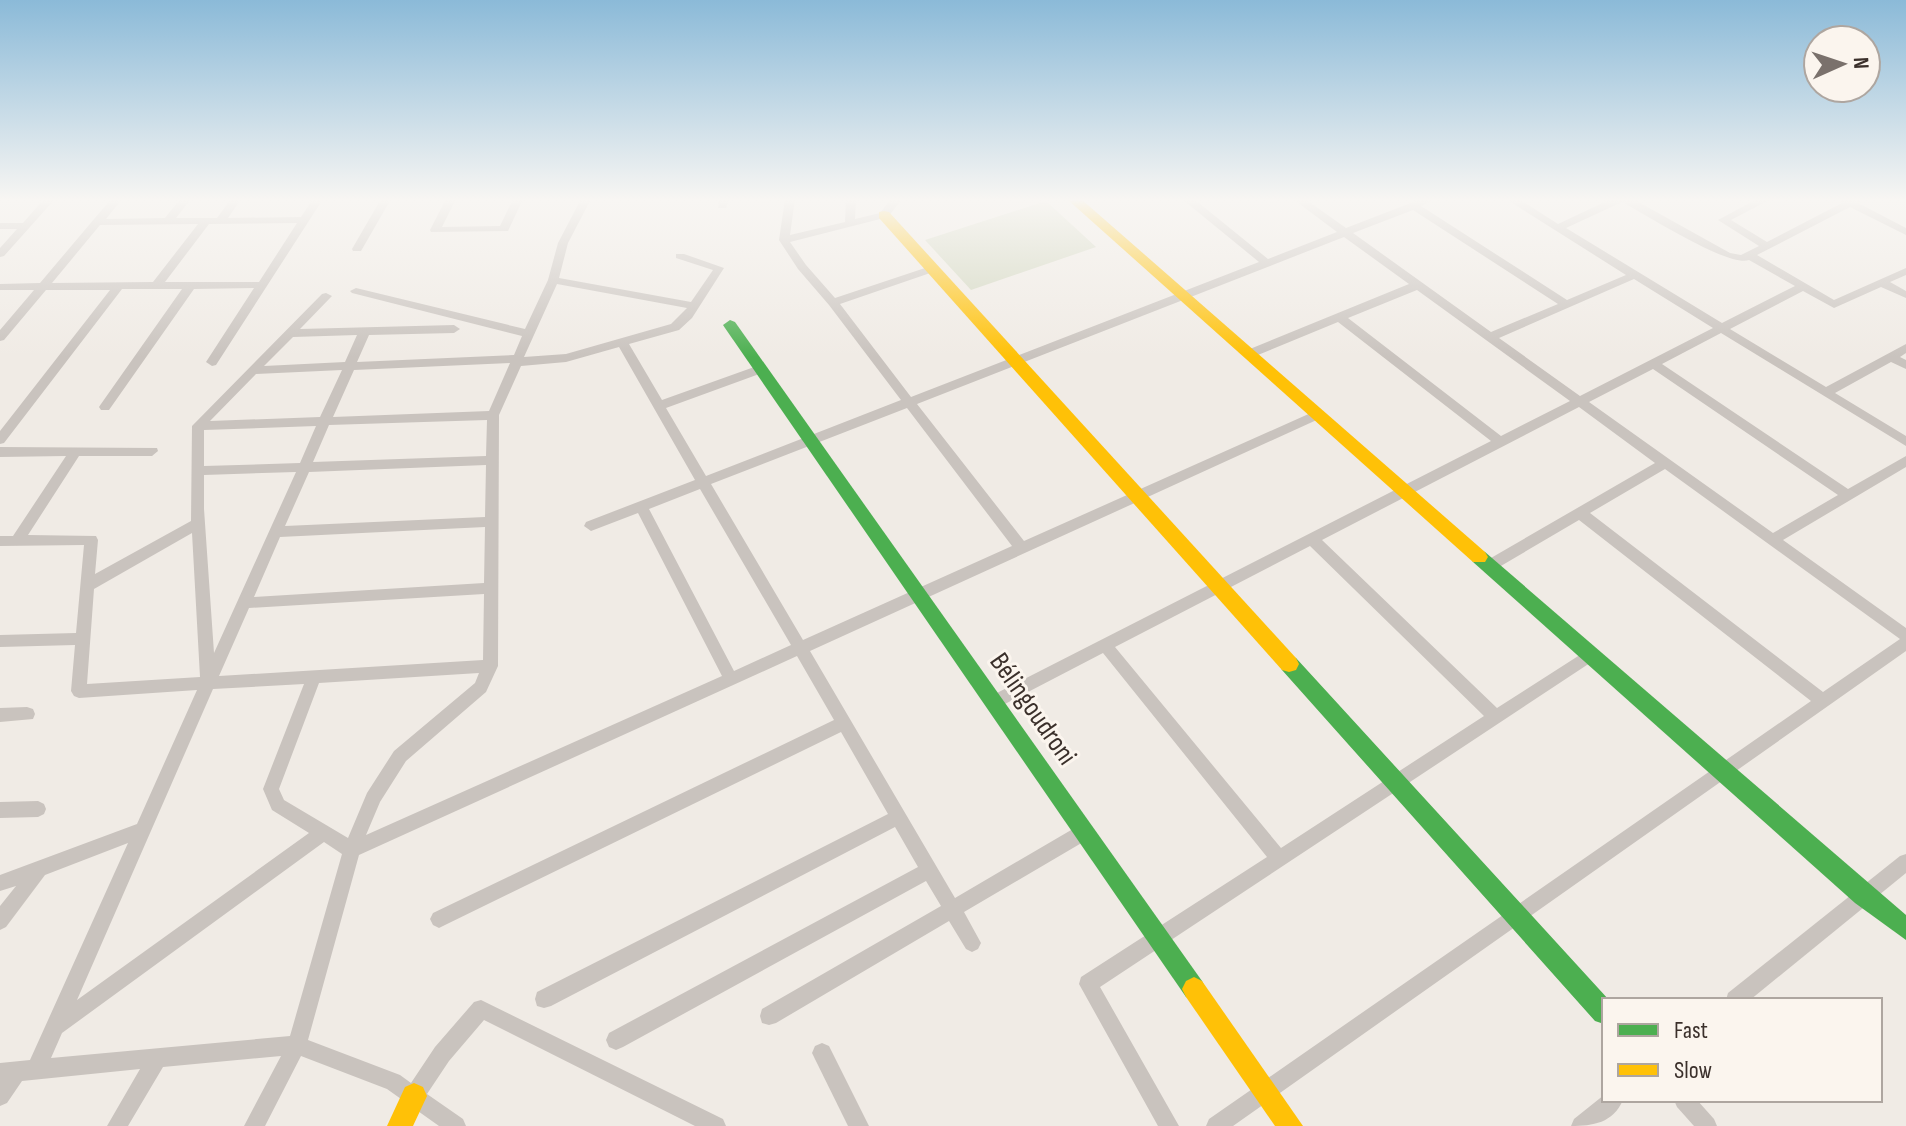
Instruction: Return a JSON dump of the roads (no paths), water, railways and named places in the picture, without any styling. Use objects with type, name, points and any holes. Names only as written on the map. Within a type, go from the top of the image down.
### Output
[{"type":"street","points":[[0,337],[73,252]]},
{"type":"street","points":[[156,286],[183,252]]},
{"type":"street","points":[[212,362],[284,252]]},
{"type":"street","points":[[254,1126],[297,1045],[352,850],[373,798],[400,756],[481,687],[490,666],[493,415],[553,280],[561,252]]},
{"type":"street","points":[[792,252],[1021,548]]},
{"type":"street","points":[[916,252],[1602,1010]]},
{"type":"street","points":[[1133,252],[1863,895],[1906,929]]},
{"type":"street","points":[[1253,252],[1267,263]]},
{"type":"street","points":[[591,526],[1296,252]]},
{"type":"street","points":[[1370,252],[1906,636]]},
{"type":"street","points":[[1484,252],[1567,305]]},
{"type":"street","points":[[1596,252],[1906,442]]},
{"type":"street","points":[[1720,252],[1743,259],[1756,252]]},
{"type":"street","points":[[1749,255],[1802,287],[1838,304],[1906,271]]},
{"type":"street","points":[[252,370],[566,358],[675,327],[719,268],[680,256]]},
{"type":"street","points":[[833,303],[932,269]]},
{"type":"street","points":[[1490,337],[1635,275]]},
{"type":"street","points":[[553,280],[693,306]]},
{"type":"street","points":[[1883,283],[1906,295]]},
{"type":"street","points":[[0,287],[262,285]]},
{"type":"street","points":[[1249,354],[1418,285]]},
{"type":"street","points":[[0,440],[119,286]]},
{"type":"street","points":[[105,407],[190,286]]},
{"type":"street","points":[[994,702],[1802,287]]},
{"type":"street","points":[[356,291],[529,334]]},
{"type":"street","points":[[208,683],[198,523],[198,426],[326,296]]},
{"type":"street","points":[[1341,318],[1500,442]]},
{"type":"street","name":"Bélingoudroni","points":[[730,325],[1290,1126]]},
{"type":"street","points":[[289,333],[454,329]]},
{"type":"street","points":[[55,1027],[365,331]]},
{"type":"street","points":[[621,341],[972,943]]},
{"type":"street","points":[[1826,393],[1906,348]]},
{"type":"street","points":[[1891,357],[1906,365]]},
{"type":"street","points":[[1653,363],[1849,496]]},
{"type":"street","points":[[659,406],[761,369]]},
{"type":"street","points":[[198,426],[493,415]]},
{"type":"street","points":[[352,850],[1317,415]]},
{"type":"street","points":[[0,452],[152,451]]},
{"type":"street","points":[[17,541],[75,452]]},
{"type":"street","points":[[198,471],[493,460]]},
{"type":"street","points":[[1772,540],[1906,461]]},
{"type":"street","points":[[1489,566],[1665,463]]},
{"type":"street","points":[[641,506],[731,679]]},
{"type":"street","points":[[1581,514],[1823,701]]},
{"type":"street","points":[[275,532],[492,522]]},
{"type":"street","points":[[87,586],[198,523]]},
{"type":"street","points":[[1312,539],[1496,718]]},
{"type":"street","points":[[0,541],[91,540],[79,691],[490,666]]},
{"type":"street","points":[[244,603],[491,588]]},
{"type":"street","points":[[0,641],[83,639]]},
{"type":"street","points":[[1216,1126],[1906,643]]},
{"type":"street","points":[[1105,645],[1279,859]]},
{"type":"street","points":[[1169,1126],[1088,984],[1591,655]]},
{"type":"street","points":[[314,677],[271,789],[278,805],[352,850]]},
{"type":"street","points":[[0,715],[27,714]]},
{"type":"street","points":[[439,919],[844,723]]},
{"type":"street","points":[[0,810],[38,809]]},
{"type":"street","points":[[544,999],[898,817]]},
{"type":"street","points":[[0,883],[143,830]]},
{"type":"street","points":[[769,1016],[1084,832]]},
{"type":"street","points":[[0,1096],[55,1027],[323,833]]},
{"type":"street","points":[[1737,998],[1906,862]]},
{"type":"street","points":[[0,921],[39,869]]},
{"type":"street","points":[[616,1040],[929,870]]},
{"type":"street","points":[[400,1126],[414,1096],[442,1054],[481,1009],[716,1126]]},
{"type":"street","points":[[18,1072],[297,1045],[393,1082],[456,1126]]},
{"type":"street","points":[[822,1053],[859,1126]]},
{"type":"street","points":[[117,1126],[158,1058]]},
{"type":"street","points":[[1581,1126],[1611,1102]]},
{"type":"street","points":[[1686,1102],[1707,1126]]}]
